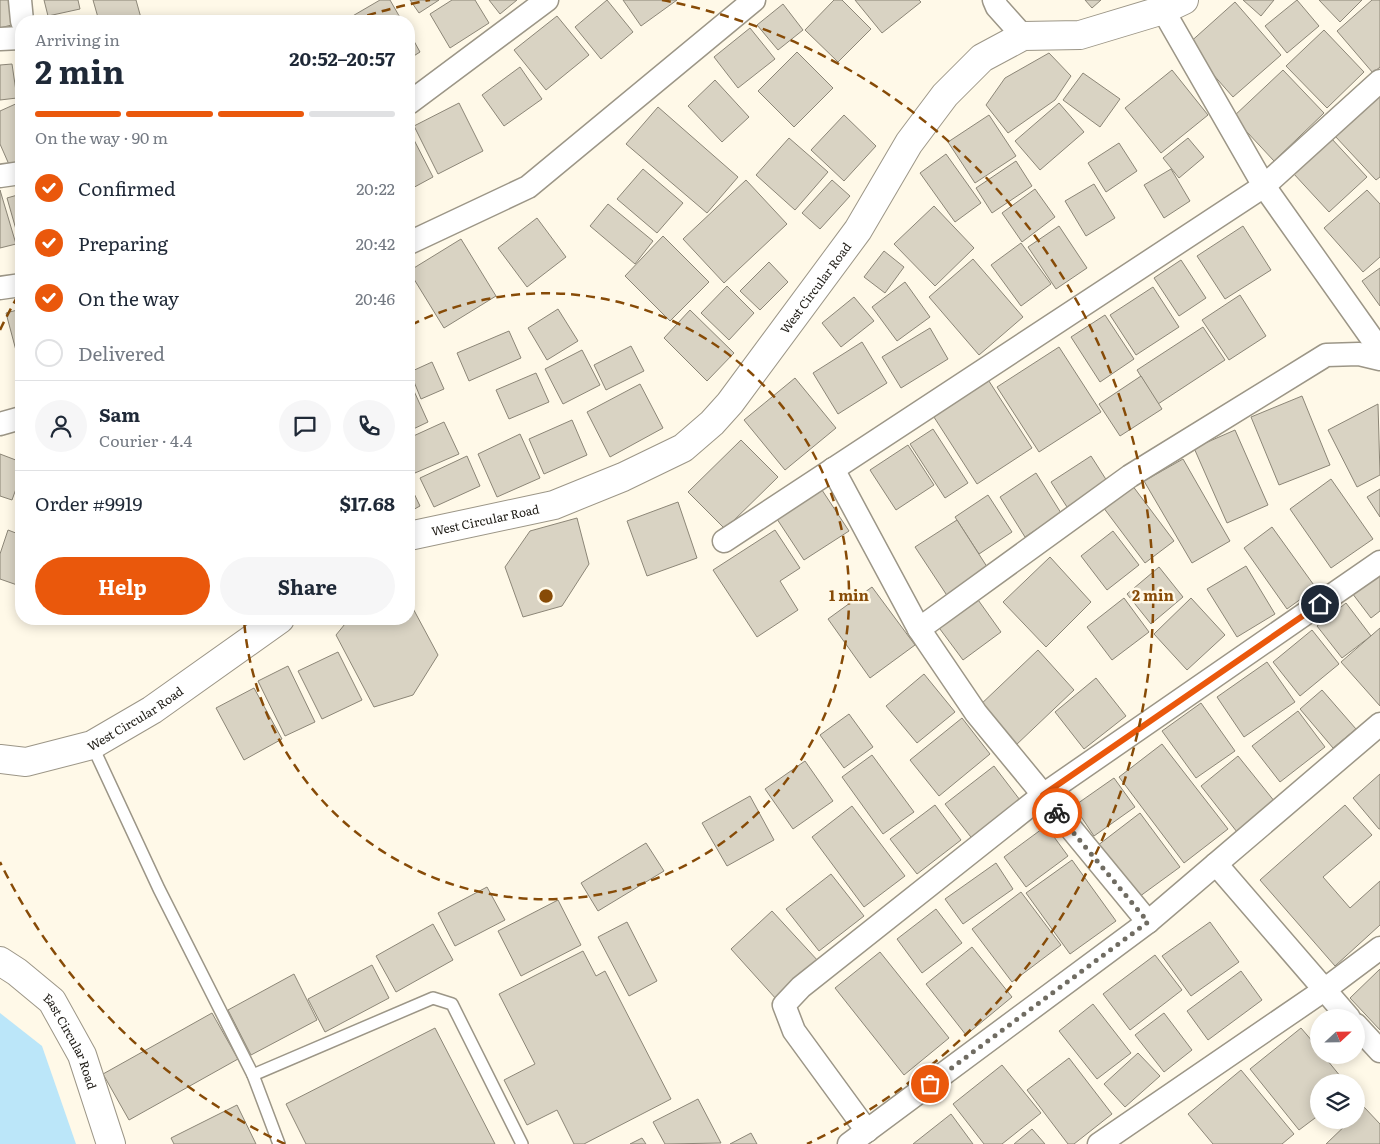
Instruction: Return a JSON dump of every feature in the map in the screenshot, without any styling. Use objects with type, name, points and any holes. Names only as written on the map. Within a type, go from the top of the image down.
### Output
[{"type":"street","points":[[20,0],[21,15]]},
{"type":"street","points":[[415,99],[548,0]]},
{"type":"street","points":[[415,240],[528,187],[754,0]]},
{"type":"street","points":[[994,0],[997,7],[1023,36]]},
{"type":"street","points":[[1173,5],[1264,186],[1380,350]]},
{"type":"street","name":"West Circular Road","points":[[415,535],[554,505],[646,467],[683,448],[712,423],[730,403],[858,230],[909,143],[945,96],[982,58],[1023,36],[1080,35],[1173,5]]},
{"type":"street","points":[[0,39],[15,38]]},
{"type":"street","points":[[724,541],[1264,186],[1380,81]]},
{"type":"street","points":[[0,176],[15,174]]},
{"type":"street","points":[[0,288],[15,286]]},
{"type":"street","points":[[919,629],[1130,476],[1326,355],[1359,354],[1380,359]]},
{"type":"street","points":[[0,424],[15,420]]},
{"type":"street","points":[[833,469],[919,629],[976,713],[1148,922]]},
{"type":"street","points":[[867,1131],[794,1030],[784,1005],[801,987],[1043,795],[1380,562]]},
{"type":"street","name":"West Circular Road","points":[[0,759],[26,762],[92,745],[152,710],[272,625]]},
{"type":"street","points":[[849,1144],[1148,922],[1380,724]]},
{"type":"street","points":[[1216,864],[1341,1009]]},
{"type":"street","points":[[1099,1144],[1324,990],[1380,948]]},
{"type":"street","name":"East Circular Road","points":[[0,961],[52,1000],[82,1055],[112,1144]]},
{"type":"street","points":[[1365,1035],[1380,1051]]},
{"type":"lane","points":[[92,745],[159,889],[253,1074],[279,1144]]},
{"type":"lane","points":[[253,1074],[433,998],[452,1004],[522,1144]]},
{"type":"water","points":[[0,1013],[42,1046],[76,1144],[0,1144]]},
{"type":"building","points":[[0,0],[13,0],[17,15],[15,15],[15,24],[0,28]]},
{"type":"building","points":[[44,0],[78,0],[80,9],[48,15]]},
{"type":"building","points":[[93,0],[136,0],[140,15],[97,15]]},
{"type":"building","points":[[380,0],[390,0],[399,15],[354,15]]},
{"type":"building","points":[[410,0],[439,0],[419,13]]},
{"type":"building","points":[[452,0],[475,0],[489,23],[450,48],[430,14]]},
{"type":"building","points":[[489,0],[517,0],[500,14]]},
{"type":"building","points":[[607,0],[633,32],[601,59],[575,27]]},
{"type":"building","points":[[623,0],[677,0],[641,26]]},
{"type":"building","points":[[834,0],[842,0],[871,29],[838,62],[805,30]]},
{"type":"building","points":[[855,0],[919,0],[921,2],[882,33]]},
{"type":"building","points":[[1085,0],[1101,0],[1092,8]]},
{"type":"building","points":[[1243,0],[1274,0],[1261,16]]},
{"type":"building","points":[[1297,0],[1319,26],[1287,53],[1265,26]]},
{"type":"building","points":[[1319,0],[1362,0],[1340,22]]},
{"type":"building","points":[[1372,0],[1380,0],[1380,67],[1373,73],[1337,31]]},
{"type":"building","points":[[1235,2],[1281,55],[1233,97],[1187,45]]},
{"type":"building","points":[[783,4],[803,30],[778,50],[757,25]]},
{"type":"building","points":[[557,16],[589,55],[546,90],[514,50]]},
{"type":"building","points":[[750,28],[775,59],[738,88],[714,57]]},
{"type":"building","points":[[1324,30],[1364,72],[1327,108],[1286,66]]},
{"type":"building","points":[[415,43],[420,52],[415,55]]},
{"type":"building","points":[[797,52],[833,88],[794,127],[758,91]]},
{"type":"building","points":[[1049,53],[1071,76],[1055,100],[1008,133],[986,105],[1005,78]]},
{"type":"building","points":[[12,64],[15,98],[0,100],[0,65]]},
{"type":"building","points":[[520,67],[542,99],[504,126],[482,95]]},
{"type":"building","points":[[1172,70],[1208,115],[1161,153],[1125,108]]},
{"type":"building","points":[[1283,70],[1324,113],[1274,161],[1233,117]]},
{"type":"building","points":[[1083,73],[1120,99],[1100,127],[1063,100]]},
{"type":"building","points":[[715,80],[749,117],[722,142],[688,106]]},
{"type":"building","points":[[1380,93],[1380,177],[1376,180],[1335,136]]},
{"type":"building","points":[[459,103],[483,151],[438,174],[415,125]]},
{"type":"building","points":[[1059,103],[1084,132],[1040,170],[1015,141]]},
{"type":"building","points":[[15,104],[15,167],[11,169],[0,144],[0,111]]},
{"type":"building","points":[[658,107],[738,177],[707,213],[626,144]]},
{"type":"building","points":[[844,115],[876,146],[844,181],[811,150]]},
{"type":"building","points":[[989,115],[1016,156],[975,183],[948,142]]},
{"type":"building","points":[[789,138],[828,172],[795,210],[756,175]]},
{"type":"building","points":[[1188,138],[1204,157],[1179,178],[1163,158]]},
{"type":"building","points":[[1331,138],[1367,177],[1329,212],[1293,173]]},
{"type":"building","points":[[415,142],[433,177],[415,187]]},
{"type":"building","points":[[1119,143],[1137,171],[1106,192],[1088,163]]},
{"type":"building","points":[[946,154],[981,203],[955,222],[920,173]]},
{"type":"building","points":[[1016,161],[1032,186],[992,213],[976,188]]},
{"type":"building","points":[[643,169],[683,203],[657,233],[617,199]]},
{"type":"building","points":[[1171,169],[1190,201],[1164,218],[1144,185]]},
{"type":"building","points":[[746,180],[787,224],[724,283],[683,239]]},
{"type":"building","points":[[832,180],[850,196],[820,229],[802,213]]},
{"type":"building","points":[[1094,184],[1115,218],[1086,236],[1065,201]]},
{"type":"building","points":[[1035,189],[1055,217],[1022,242],[1002,213]]},
{"type":"building","points":[[0,190],[15,244],[0,248]]},
{"type":"building","points":[[1367,190],[1380,204],[1380,257],[1363,272],[1324,228]]},
{"type":"building","points":[[15,196],[15,226],[7,198]]},
{"type":"building","points":[[608,204],[653,241],[635,264],[590,226]]},
{"type":"building","points":[[934,206],[974,248],[935,286],[894,244]]},
{"type":"building","points":[[537,218],[566,257],[527,287],[498,248]]},
{"type":"building","points":[[1059,226],[1087,268],[1056,289],[1028,247]]},
{"type":"building","points":[[1243,226],[1271,270],[1225,299],[1197,256]]},
{"type":"building","points":[[663,236],[709,282],[670,321],[625,276]]},
{"type":"building","points":[[461,239],[496,296],[444,328],[415,281],[415,267]]},
{"type":"building","points":[[1021,243],[1051,284],[1021,306],[991,265]]},
{"type":"building","points":[[884,251],[904,267],[885,293],[864,277]]},
{"type":"building","points":[[973,259],[1023,317],[979,355],[929,297]]},
{"type":"building","points":[[1181,260],[1206,298],[1179,316],[1154,278]]},
{"type":"building","points":[[769,262],[788,282],[760,310],[740,291]]},
{"type":"building","points":[[1380,268],[1380,306],[1362,281]]},
{"type":"building","points":[[905,282],[930,317],[897,341],[872,307]]},
{"type":"building","points":[[727,286],[754,313],[729,340],[701,313]]},
{"type":"building","points":[[1153,287],[1179,327],[1136,355],[1110,315]]},
{"type":"building","points":[[1240,295],[1266,336],[1229,360],[1202,320]]},
{"type":"building","points":[[854,297],[874,321],[841,347],[822,323]]},
{"type":"building","points":[[558,309],[578,341],[547,360],[528,328]]},
{"type":"building","points":[[690,310],[734,353],[707,381],[664,338]]},
{"type":"building","points":[[15,311],[15,347],[6,313]]},
{"type":"building","points":[[1105,315],[1134,359],[1100,382],[1071,337]]},
{"type":"building","points":[[1203,327],[1225,360],[1158,404],[1137,370]]},
{"type":"building","points":[[930,328],[948,359],[901,388],[882,357]]},
{"type":"building","points":[[509,331],[521,358],[469,381],[457,353]]},
{"type":"building","points":[[862,342],[887,383],[838,414],[813,373]]},
{"type":"building","points":[[631,346],[644,371],[606,390],[594,365]]},
{"type":"building","points":[[1059,347],[1101,412],[1039,452],[997,387]]},
{"type":"building","points":[[582,350],[600,385],[563,404],[545,369]]},
{"type":"building","points":[[432,362],[444,389],[421,399],[415,384],[415,370]]},
{"type":"building","points":[[536,373],[549,402],[509,419],[496,390]]},
{"type":"building","points":[[1141,376],[1162,409],[1120,436],[1099,404]]},
{"type":"building","points":[[795,378],[836,428],[785,470],[744,420]]},
{"type":"building","points":[[987,378],[1032,448],[977,484],[932,414]]},
{"type":"building","points":[[640,384],[663,428],[610,457],[587,412]]},
{"type":"building","points":[[415,393],[428,422],[415,428]]},
{"type":"building","points":[[1302,396],[1330,465],[1279,485],[1251,417]]},
{"type":"building","points":[[1378,404],[1380,475],[1357,487],[1328,430]]},
{"type":"building","points":[[572,420],[587,455],[544,474],[529,439]]},
{"type":"building","points":[[444,422],[459,454],[415,473],[415,435]]},
{"type":"building","points":[[933,429],[968,483],[945,498],[910,444]]},
{"type":"building","points":[[1235,430],[1268,505],[1227,523],[1194,448]]},
{"type":"building","points":[[520,434],[540,478],[497,497],[478,454]]},
{"type":"building","points":[[741,440],[778,477],[725,529],[688,492]]},
{"type":"building","points":[[908,445],[934,485],[896,510],[870,470]]},
{"type":"building","points":[[0,454],[15,460],[15,492],[12,500],[0,496]]},
{"type":"building","points":[[467,456],[480,486],[434,507],[420,478]]},
{"type":"building","points":[[1091,456],[1107,481],[1067,507],[1051,482]]},
{"type":"building","points":[[1183,459],[1230,541],[1192,563],[1144,481]]},
{"type":"building","points":[[1036,473],[1061,513],[1025,537],[1000,497]]},
{"type":"building","points":[[1331,479],[1373,539],[1331,568],[1290,509]]},
{"type":"building","points":[[1132,485],[1174,541],[1145,563],[1103,507]]},
{"type":"building","points":[[820,487],[849,531],[804,560],[775,516]]},
{"type":"building","points":[[1380,489],[1380,517],[1367,497]]},
{"type":"building","points":[[988,495],[1012,532],[979,554],[955,517]]},
{"type":"building","points":[[415,496],[420,506],[415,509]]},
{"type":"building","points":[[678,502],[697,558],[647,576],[627,521]]},
{"type":"building","points":[[577,518],[589,564],[562,606],[523,617],[505,567],[530,531]]},
{"type":"building","points":[[957,520],[991,573],[950,600],[915,547]]},
{"type":"building","points":[[1272,527],[1316,588],[1287,609],[1244,548]]},
{"type":"building","points":[[8,530],[15,533],[15,584],[0,579],[0,554]]},
{"type":"building","points":[[775,530],[800,568],[780,581],[798,610],[757,637],[713,570]]},
{"type":"building","points":[[1113,531],[1139,565],[1107,590],[1081,556]]},
{"type":"building","points":[[1050,557],[1091,602],[1046,647],[1003,602]]},
{"type":"building","points":[[1246,566],[1275,614],[1237,637],[1207,589]]},
{"type":"building","points":[[1159,567],[1183,597],[1151,624],[1127,594]]},
{"type":"building","points":[[1380,571],[1380,611],[1371,618],[1352,593]]},
{"type":"building","points":[[872,587],[915,645],[870,678],[828,619]]},
{"type":"building","points":[[976,597],[1001,632],[963,660],[937,625]]},
{"type":"building","points":[[1124,598],[1149,632],[1112,660],[1087,627]]},
{"type":"building","points":[[1191,598],[1225,635],[1187,670],[1154,634]]},
{"type":"building","points":[[1346,603],[1371,636],[1342,658],[1317,626]]},
{"type":"building","points":[[415,612],[438,655],[413,695],[374,707],[336,635],[344,625],[415,625]]},
{"type":"building","points":[[1380,628],[1380,706],[1341,662]]},
{"type":"building","points":[[1312,630],[1339,664],[1300,696],[1273,662]]},
{"type":"building","points":[[1038,650],[1074,690],[1015,746],[978,707]]},
{"type":"building","points":[[338,652],[362,700],[322,719],[298,671]]},
{"type":"building","points":[[1267,662],[1295,702],[1244,737],[1217,697]]},
{"type":"building","points":[[288,666],[315,722],[285,736],[258,681]]},
{"type":"building","points":[[924,674],[955,712],[917,743],[886,706]]},
{"type":"building","points":[[1096,678],[1126,716],[1084,749],[1055,712]]},
{"type":"building","points":[[254,688],[282,739],[244,760],[216,708]]},
{"type":"building","points":[[1322,690],[1356,729],[1333,748],[1300,709]]},
{"type":"building","points":[[1201,703],[1235,751],[1196,778],[1162,731]]},
{"type":"building","points":[[1298,711],[1325,747],[1280,782],[1252,746]]},
{"type":"building","points":[[849,714],[873,747],[844,768],[820,735]]},
{"type":"building","points":[[962,718],[990,754],[939,796],[910,760]]},
{"type":"building","points":[[1162,744],[1228,829],[1184,863],[1119,777]]},
{"type":"building","points":[[872,755],[914,812],[883,834],[842,777]]},
{"type":"building","points":[[1238,756],[1275,802],[1237,832],[1201,786]]},
{"type":"building","points":[[805,761],[833,801],[793,829],[765,789]]},
{"type":"building","points":[[994,766],[1023,804],[974,841],[945,804]]},
{"type":"building","points":[[1380,774],[1380,829],[1379,829],[1353,798]]},
{"type":"building","points":[[1114,778],[1135,807],[1094,836],[1074,806]]},
{"type":"building","points":[[750,796],[774,840],[727,866],[702,823]]},
{"type":"building","points":[[935,805],[961,840],[917,874],[890,839]]},
{"type":"building","points":[[1345,805],[1372,835],[1323,877],[1350,908],[1380,881],[1380,925],[1335,966],[1260,880]]},
{"type":"building","points":[[852,806],[905,876],[864,907],[812,837]]},
{"type":"building","points":[[1140,813],[1180,867],[1132,902],[1093,849]]},
{"type":"building","points":[[1046,826],[1068,856],[1026,887],[1004,857]]},
{"type":"building","points":[[646,843],[664,871],[598,911],[581,883]]},
{"type":"building","points":[[1072,860],[1116,921],[1070,954],[1026,893]]},
{"type":"building","points":[[996,863],[1013,889],[963,924],[945,899]]},
{"type":"building","points":[[831,874],[864,916],[819,951],[786,909]]},
{"type":"building","points":[[487,887],[505,920],[455,946],[438,913]]},
{"type":"building","points":[[1021,892],[1061,945],[1012,982],[972,929]]},
{"type":"building","points":[[558,900],[581,945],[521,976],[498,931]]},
{"type":"building","points":[[936,909],[962,943],[922,973],[897,939]]},
{"type":"building","points":[[772,911],[819,962],[777,1000],[731,949]]},
{"type":"building","points":[[627,922],[657,981],[629,996],[598,937]]},
{"type":"building","points":[[1210,922],[1239,962],[1191,996],[1162,956]]},
{"type":"building","points":[[433,924],[453,960],[396,992],[376,956]]},
{"type":"building","points":[[972,947],[1012,997],[966,1035],[926,984]]},
{"type":"building","points":[[583,951],[596,976],[605,971],[671,1099],[584,1144],[574,1144],[557,1110],[527,1125],[504,1080],[535,1064],[499,994]]},
{"type":"building","points":[[880,952],[949,1038],[904,1075],[835,988]]},
{"type":"building","points":[[1155,955],[1182,990],[1130,1030],[1103,994]]},
{"type":"building","points":[[372,965],[389,998],[325,1032],[308,999]]},
{"type":"building","points":[[1380,969],[1380,1030],[1365,1014],[1365,1009],[1360,1009],[1350,998]]},
{"type":"building","points":[[1241,971],[1262,1000],[1208,1040],[1187,1011]]},
{"type":"building","points":[[294,974],[317,1020],[251,1055],[228,1010]]},
{"type":"building","points":[[1093,1004],[1131,1053],[1097,1079],[1059,1031]]},
{"type":"building","points":[[212,1013],[238,1059],[129,1120],[103,1074]]},
{"type":"building","points":[[1164,1013],[1192,1050],[1164,1072],[1135,1035]]},
{"type":"building","points":[[435,1028],[495,1144],[306,1144],[286,1104]]},
{"type":"building","points":[[1301,1028],[1310,1038],[1310,1064],[1330,1064],[1338,1074],[1310,1074],[1310,1122],[1299,1130],[1250,1069]]},
{"type":"building","points":[[1138,1053],[1160,1076],[1125,1107],[1104,1084]]},
{"type":"building","points":[[1069,1058],[1112,1114],[1074,1144],[1068,1144],[1027,1090]]},
{"type":"building","points":[[1002,1065],[1041,1113],[1002,1144],[984,1144],[953,1104]]},
{"type":"building","points":[[1241,1070],[1294,1134],[1282,1144],[1213,1144],[1188,1114]]},
{"type":"building","points":[[698,1099],[721,1143],[665,1144],[653,1122]]},
{"type":"building","points":[[237,1105],[256,1144],[174,1144],[171,1138]]},
{"type":"building","points":[[1365,1108],[1380,1124],[1380,1144],[1326,1144],[1342,1129],[1365,1129]]},
{"type":"building","points":[[951,1114],[973,1144],[913,1144]]},
{"type":"building","points":[[1032,1129],[1045,1144],[1014,1144]]},
{"type":"building","points":[[751,1133],[757,1144],[730,1144]]},
{"type":"building","points":[[642,1138],[646,1144],[630,1144]]},
{"type":"way so far","points":[[930,1084],[1148,922],[1057,813]]},
{"type":"route","points":[[1057,813],[1043,795],[1320,604]]}]
